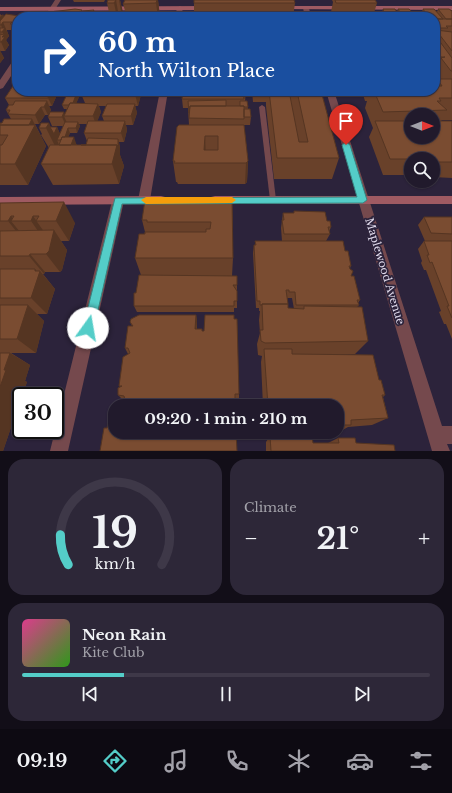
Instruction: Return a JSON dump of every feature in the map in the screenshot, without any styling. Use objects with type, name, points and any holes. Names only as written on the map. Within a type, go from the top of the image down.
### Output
[{"type":"street","points":[[50,12],[58,0]]},
{"type":"street","points":[[0,8],[156,6],[180,8],[219,8]]},
{"type":"street","points":[[179,12],[180,8]]},
{"type":"street","points":[[273,8],[452,8]]},
{"type":"street","points":[[306,8],[307,12]]},
{"type":"street","points":[[2,82],[12,68]]},
{"type":"street","points":[[144,200],[163,96]]},
{"type":"street","name":"Maplewood Avenue","points":[[332,96],[363,200],[443,440]]},
{"type":"street","points":[[0,201],[174,200]]},
{"type":"street","points":[[204,200],[452,200]]},
{"type":"street","points":[[59,451],[118,201]]},
{"type":"lane","points":[[262,107],[273,200]]},
{"type":"building","points":[[108,0],[116,0],[114,3],[107,3]]},
{"type":"building","points":[[125,0],[157,0],[156,3],[123,4]]},
{"type":"building","points":[[194,0],[294,0],[295,3],[194,3]]},
{"type":"building","points":[[335,0],[375,0],[377,3],[336,3]]},
{"type":"building","points":[[75,9],[82,10],[81,12],[51,12]]},
{"type":"building","points":[[383,9],[395,9],[397,12],[384,12]]},
{"type":"building","points":[[398,9],[409,9],[412,12],[400,12]]},
{"type":"building","points":[[423,9],[434,9],[437,12],[425,12]]},
{"type":"building","points":[[438,9],[449,9],[452,11],[452,19],[446,19]]},
{"type":"building","points":[[94,10],[92,12],[83,11]]},
{"type":"building","points":[[6,14],[12,15],[12,22],[3,22],[0,25],[0,21]]},
{"type":"building","points":[[440,19],[452,19],[452,26],[446,26],[448,28],[440,28]]},
{"type":"building","points":[[0,28],[5,28],[2,32],[0,32]]},
{"type":"building","points":[[440,30],[452,32],[452,51],[440,35]]},
{"type":"building","points":[[0,34],[4,35],[2,37],[5,37],[1,42],[0,42]]},
{"type":"building","points":[[440,42],[452,58],[452,71],[441,58],[445,57],[441,57]]},
{"type":"building","points":[[440,79],[452,79],[452,98],[439,98],[441,101],[437,101],[447,110],[440,110],[440,108],[404,108],[404,111],[383,112],[376,96],[440,96],[440,86],[442,86]]},
{"type":"building","points":[[12,88],[12,96],[49,96],[48,98],[5,98]]},
{"type":"building","points":[[66,96],[76,96],[73,103],[70,103],[69,105],[62,105]]},
{"type":"building","points":[[182,96],[244,96],[244,99],[182,99]]},
{"type":"building","points":[[270,96],[290,96],[299,142],[308,142],[298,96],[322,96],[339,158],[277,158]]},
{"type":"building","points":[[226,100],[226,106],[190,106],[189,113],[188,101]]},
{"type":"building","points":[[15,101],[47,101],[44,107],[41,107],[35,115],[8,114],[10,110],[6,110],[9,105],[13,105]]},
{"type":"building","points":[[240,101],[247,101],[248,107],[240,106]]},
{"type":"building","points":[[70,103],[98,104],[93,116],[64,116]]},
{"type":"building","points":[[107,104],[135,104],[131,116],[102,116]]},
{"type":"building","points":[[190,106],[244,106],[244,119],[189,118]]},
{"type":"building","points":[[244,109],[250,109],[251,117],[244,117]]},
{"type":"building","points":[[50,112],[64,112],[62,117],[48,117]]},
{"type":"building","points":[[4,119],[32,119],[29,125],[0,125]]},
{"type":"building","points":[[88,121],[125,121],[121,133],[84,133]]},
{"type":"building","points":[[375,121],[404,121],[404,144],[440,144],[440,121],[452,121],[452,162],[440,162],[440,152],[404,152],[404,159],[390,159]]},
{"type":"building","points":[[65,122],[78,122],[76,128],[68,128],[65,137],[62,137],[61,140],[57,140]]},
{"type":"building","points":[[41,123],[49,123],[46,128],[39,128]]},
{"type":"building","points":[[0,125],[35,125],[15,164],[0,164],[0,145],[2,145],[8,135],[0,135]]},
{"type":"building","points":[[179,125],[244,125],[248,161],[246,163],[174,163],[177,127]],"holes":[[[205,136],[218,136],[218,150],[204,150]]]},
{"type":"building","points":[[50,127],[57,127],[54,134]]},
{"type":"building","points":[[62,137],[74,137],[71,145],[59,145]]},
{"type":"building","points":[[88,138],[118,139],[118,146],[86,145]]},
{"type":"building","points":[[50,145],[117,145],[112,164],[41,164]]},
{"type":"building","points":[[232,199],[233,258],[135,258],[139,234],[145,234],[145,232],[206,232],[206,229],[210,229],[211,222],[147,222],[147,220],[142,220],[145,200]]},
{"type":"building","points":[[64,202],[56,221],[36,221],[39,216],[33,216],[31,221],[11,221],[14,216],[11,216],[8,221],[0,221],[0,203]]},
{"type":"building","points":[[294,211],[325,212],[327,221],[330,221],[331,227],[328,227],[330,234],[284,234],[282,220],[284,220],[283,213],[294,213]]},
{"type":"building","points":[[424,217],[452,217],[452,234],[431,233]]},
{"type":"building","points":[[54,230],[49,251],[46,254],[30,254],[29,256],[0,256],[0,231]]},
{"type":"building","points":[[255,241],[343,241],[345,251],[348,251],[351,266],[349,266],[350,269],[353,271],[351,276],[354,276],[360,300],[357,300],[359,305],[296,305],[295,292],[289,292],[289,290],[286,290],[288,304],[260,305],[260,301],[257,301]]},
{"type":"building","points":[[424,241],[452,241],[452,318],[447,306],[449,306],[432,262],[430,263],[427,255],[429,255]]},
{"type":"building","points":[[0,269],[35,269],[35,271],[40,271],[31,298],[0,298]]},
{"type":"building","points":[[139,275],[237,276],[237,285],[233,285],[237,291],[237,301],[234,301],[234,306],[134,306],[134,293],[136,293]]},
{"type":"building","points":[[262,304],[288,304],[288,308],[304,309],[304,306],[362,307],[368,341],[265,343],[261,341],[260,330],[263,330]]},
{"type":"building","points":[[0,305],[28,305],[17,339],[0,339]]},
{"type":"building","points":[[139,315],[196,315],[195,329],[202,329],[202,331],[204,331],[205,315],[234,315],[234,319],[237,319],[239,394],[235,394],[235,399],[125,399],[124,396],[118,395],[118,388],[122,386],[119,386],[123,357],[130,353],[128,348],[125,348],[128,326],[133,326],[130,322],[131,319]]},
{"type":"building","points":[[264,349],[292,349],[292,354],[373,355],[379,380],[381,380],[385,395],[382,395],[388,418],[351,420],[351,425],[344,425],[344,399],[268,399]]},
{"type":"building","points":[[0,353],[10,353],[0,387]]},
{"type":"building","points":[[108,422],[108,439],[236,439],[237,451],[100,451],[104,428],[107,428]]},
{"type":"building","points":[[355,438],[356,443],[394,445],[395,451],[271,451],[270,439],[312,439],[313,443],[339,443],[338,439]]},
{"type":"slow traffic","points":[[146,200],[232,200]]},
{"type":"route","points":[[88,328],[118,201],[363,200],[346,145]]}]
